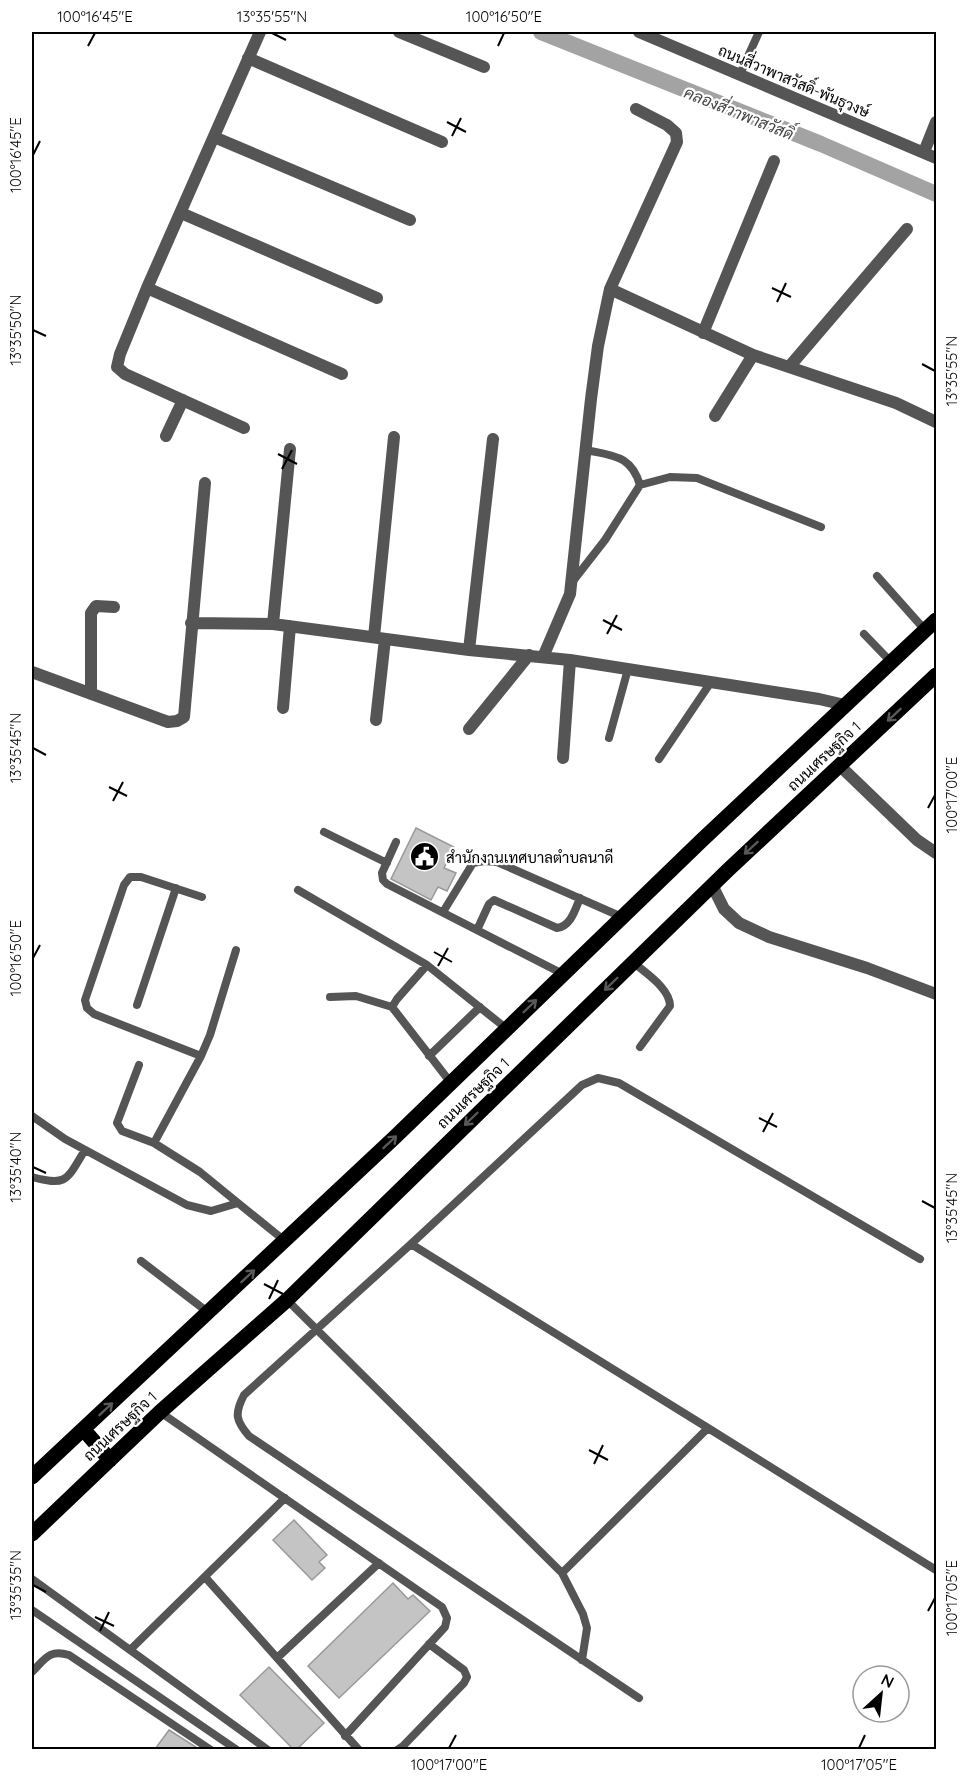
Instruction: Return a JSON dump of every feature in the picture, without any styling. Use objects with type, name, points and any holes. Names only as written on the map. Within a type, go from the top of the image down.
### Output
[{"type":"main road","name":"ถนนเศรษฐกิจ 1","points":[[32,1477],[451,1083],[622,917],[931,625]]},
{"type":"main road","name":"ถนนเศรษฐกิจ 1","points":[[34,1527],[287,1300],[712,885],[936,675]]},
{"type":"main road","points":[[84,1430],[110,1460]]},
{"type":"street","points":[[244,428],[125,374],[117,367],[120,354],[147,288],[260,32]]},
{"type":"street","points":[[399,32],[484,67]]},
{"type":"street","name":"ถนนสี่วาพาสวัสดิ์-พันธุวงษ์","points":[[640,32],[936,158]]},
{"type":"street","points":[[248,58],[442,142]]},
{"type":"street","points":[[543,657],[570,594],[598,346],[610,289],[677,142],[676,134],[667,125],[636,109]]},
{"type":"street","points":[[924,152],[936,122]]},
{"type":"street","points":[[214,137],[410,220]]},
{"type":"street","points":[[704,333],[774,161]]},
{"type":"street","points":[[181,213],[377,298]]},
{"type":"street","points":[[789,367],[908,229]]},
{"type":"street","points":[[147,288],[342,374]]},
{"type":"street","points":[[610,289],[753,355],[896,403],[936,422]]},
{"type":"street","points":[[715,416],[753,355]]},
{"type":"street","points":[[166,436],[183,400]]},
{"type":"street","points":[[376,720],[379,638],[394,437]]},
{"type":"street","points":[[470,650],[493,439]]},
{"type":"street","points":[[273,624],[290,449]]},
{"type":"street","points":[[32,672],[168,722],[184,717],[205,483]]},
{"type":"street","points":[[91,694],[91,613],[96,606],[114,607]]},
{"type":"street","points":[[191,623],[273,624],[470,650],[570,660],[845,705]]},
{"type":"street","points":[[283,708],[290,626]]},
{"type":"street","points":[[470,729],[529,656]]},
{"type":"street","points":[[563,758],[570,660]]},
{"type":"street","points":[[840,766],[917,840],[936,853]]},
{"type":"street","points":[[712,885],[724,909],[738,923],[769,938],[867,968],[936,994]]},
{"type":"lane","points":[[740,74],[759,32]]},
{"type":"lane","points":[[586,450],[619,457],[629,463],[636,472],[640,485]]},
{"type":"lane","points":[[572,582],[605,540],[640,485],[670,477],[697,478],[821,527]]},
{"type":"lane","points":[[877,576],[931,625]]},
{"type":"lane","points":[[864,634],[891,662]]},
{"type":"lane","points":[[609,738],[628,669]]},
{"type":"lane","points":[[658,759],[711,682]]},
{"type":"lane","points":[[324,832],[387,863]]},
{"type":"lane","points":[[396,842],[382,873],[383,880],[563,974]]},
{"type":"lane","points":[[443,912],[473,863],[484,861],[497,862],[622,917]]},
{"type":"lane","points":[[201,1056],[94,1014],[87,1008],[85,1000],[124,885],[130,877],[141,876],[202,897]]},
{"type":"lane","points":[[137,1005],[176,888]]},
{"type":"lane","points":[[298,890],[428,965],[507,1029]]},
{"type":"lane","points":[[477,930],[489,904],[494,900],[562,928],[568,923],[580,898]]},
{"type":"lane","points":[[154,1143],[210,1035],[236,950]]},
{"type":"lane","points":[[633,962],[670,999],[670,1006],[640,1047]]},
{"type":"lane","points":[[392,1007],[428,965]]},
{"type":"lane","points":[[330,997],[356,996],[392,1007],[451,1083]]},
{"type":"lane","points":[[429,1056],[480,1007]]},
{"type":"lane","points":[[139,1065],[117,1123],[122,1131],[154,1143],[200,1172],[285,1240]]},
{"type":"lane","points":[[639,1698],[249,1436],[238,1424],[238,1407],[244,1395],[582,1085],[598,1078],[619,1083],[920,1259]]},
{"type":"lane","points":[[32,1116],[65,1139],[187,1205],[211,1211],[238,1203]]},
{"type":"lane","points":[[32,1178],[51,1183],[62,1181],[71,1173],[85,1150]]},
{"type":"lane","points":[[411,1244],[848,1513],[936,1570]]},
{"type":"lane","points":[[141,1261],[209,1312]]},
{"type":"lane","points":[[287,1300],[562,1573],[583,1614],[587,1628],[582,1660]]},
{"type":"lane","points":[[160,1412],[442,1607],[447,1618],[445,1628],[345,1736]]},
{"type":"lane","points":[[562,1573],[708,1428]]},
{"type":"lane","points":[[130,1650],[285,1498]]},
{"type":"lane","points":[[277,1658],[379,1563]]},
{"type":"lane","points":[[205,1577],[359,1749]]},
{"type":"lane","points":[[32,1579],[268,1749]]},
{"type":"lane","points":[[32,1610],[237,1749]]},
{"type":"lane","points":[[397,1749],[403,1746],[468,1677],[464,1670],[429,1644]]},
{"type":"lane","points":[[32,1672],[50,1654],[57,1652],[69,1655],[211,1749]]},
{"type":"building","name":"สำนักงานเทศบาลตำบลนาดี","points":[[416,828],[454,847],[444,868],[456,873],[447,891],[438,887],[431,900],[391,879]]},
{"type":"building","points":[[294,1520],[327,1555],[319,1562],[325,1568],[312,1580],[273,1540]]},
{"type":"building","points":[[393,1583],[408,1599],[413,1595],[430,1611],[339,1698],[308,1666]]},
{"type":"building","points":[[269,1667],[324,1723],[297,1749],[293,1749],[240,1695]]},
{"type":"building","points":[[169,1730],[199,1749],[155,1749]]},
{"type":"waterway","name":"คลองสี่วาพาสวัสดิ์","points":[[541,32],[821,144],[936,194]]},
{"type":"place","name":"สำนักงานเทศบาลตำบลนาดี","points":[[425,857]]}]
